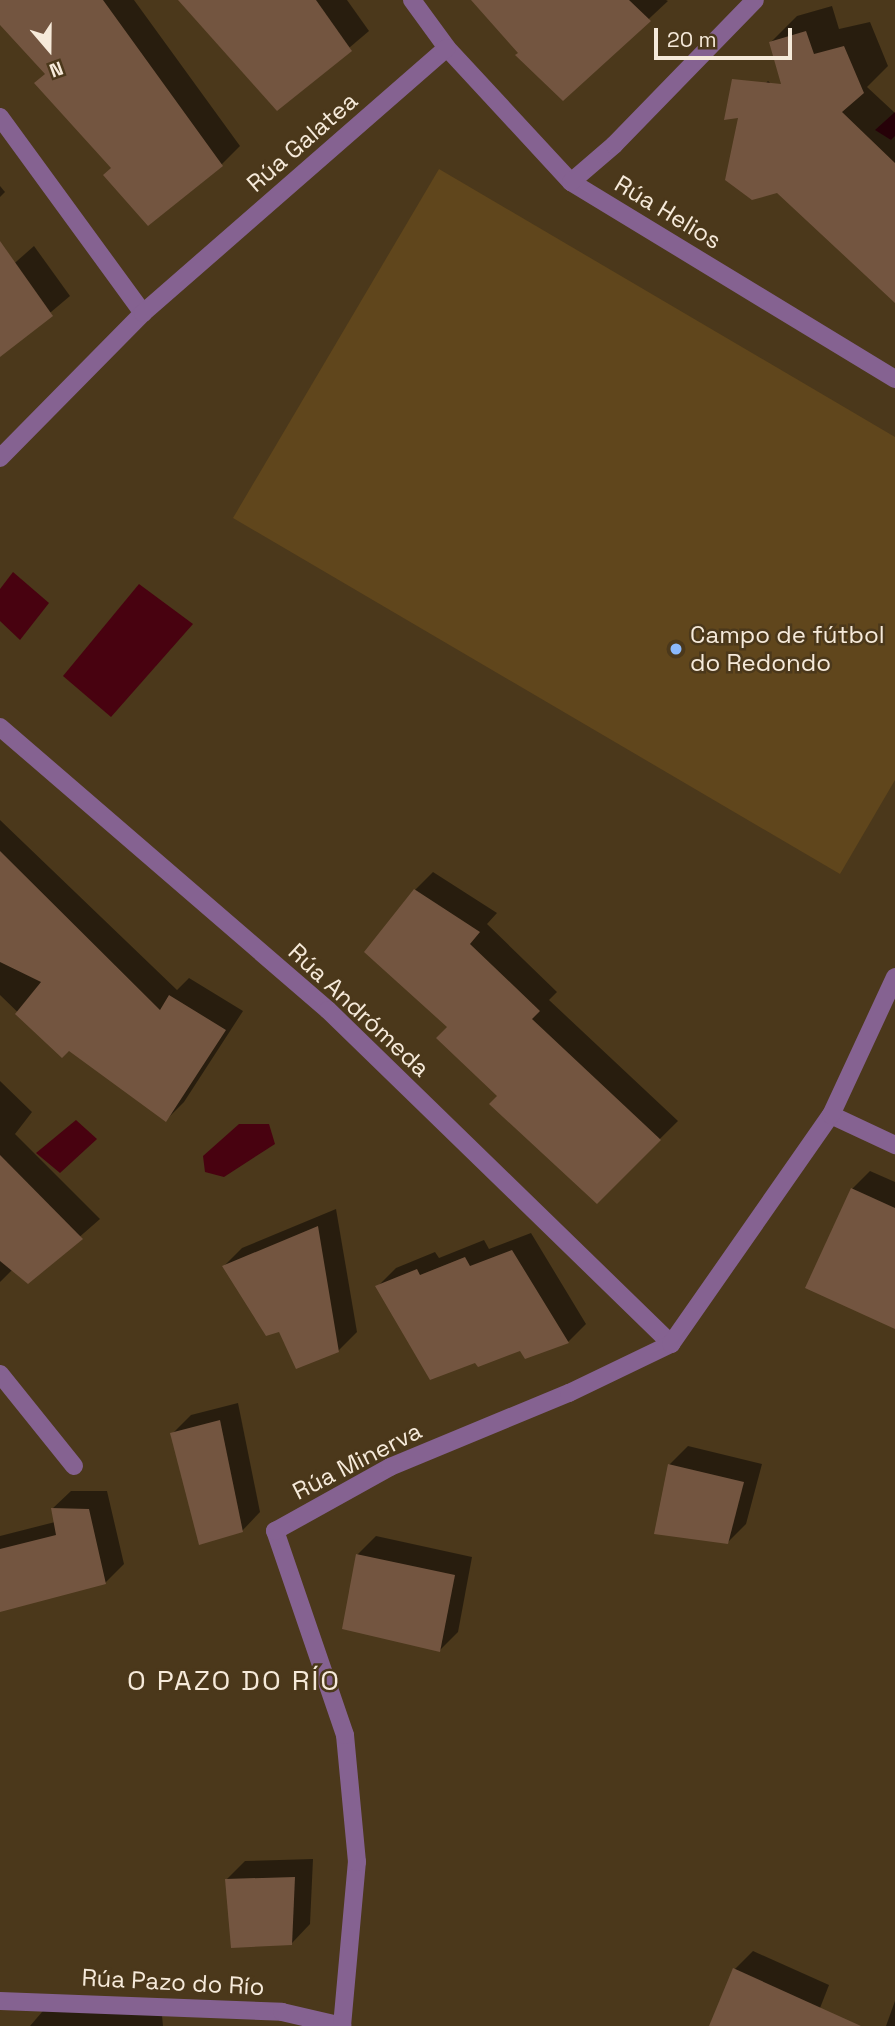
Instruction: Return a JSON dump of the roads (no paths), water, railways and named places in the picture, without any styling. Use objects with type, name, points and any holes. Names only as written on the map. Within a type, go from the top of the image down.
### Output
[{"type":"street","points":[[412,0],[447,48]]},
{"type":"street","points":[[571,181],[614,145],[755,0]]},
{"type":"street","name":"Rúa Helios","points":[[447,48],[571,181],[895,379]]},
{"type":"street","name":"Rúa Galatea","points":[[0,458],[143,313],[447,48]]},
{"type":"street","points":[[0,117],[143,313]]},
{"type":"street","name":"Rúa Andrómeda","points":[[0,727],[328,1010],[671,1344]]},
{"type":"street","name":"Rúa Minerva","points":[[342,2026],[357,1862],[345,1735],[275,1531],[390,1467],[569,1393],[671,1344],[831,1115],[895,977]]},
{"type":"street","points":[[831,1115],[895,1145]]},
{"type":"street","points":[[0,1374],[74,1466]]},
{"type":"street","name":"Rúa Pazo do Río","points":[[0,2001],[282,2012],[342,2026]]},
{"type":"place","name":"Campo de fútbol do Redondo","points":[[676,649]]},
{"type":"district","name":"O PAZO DO RÍO","points":[[234,1680]]}]
